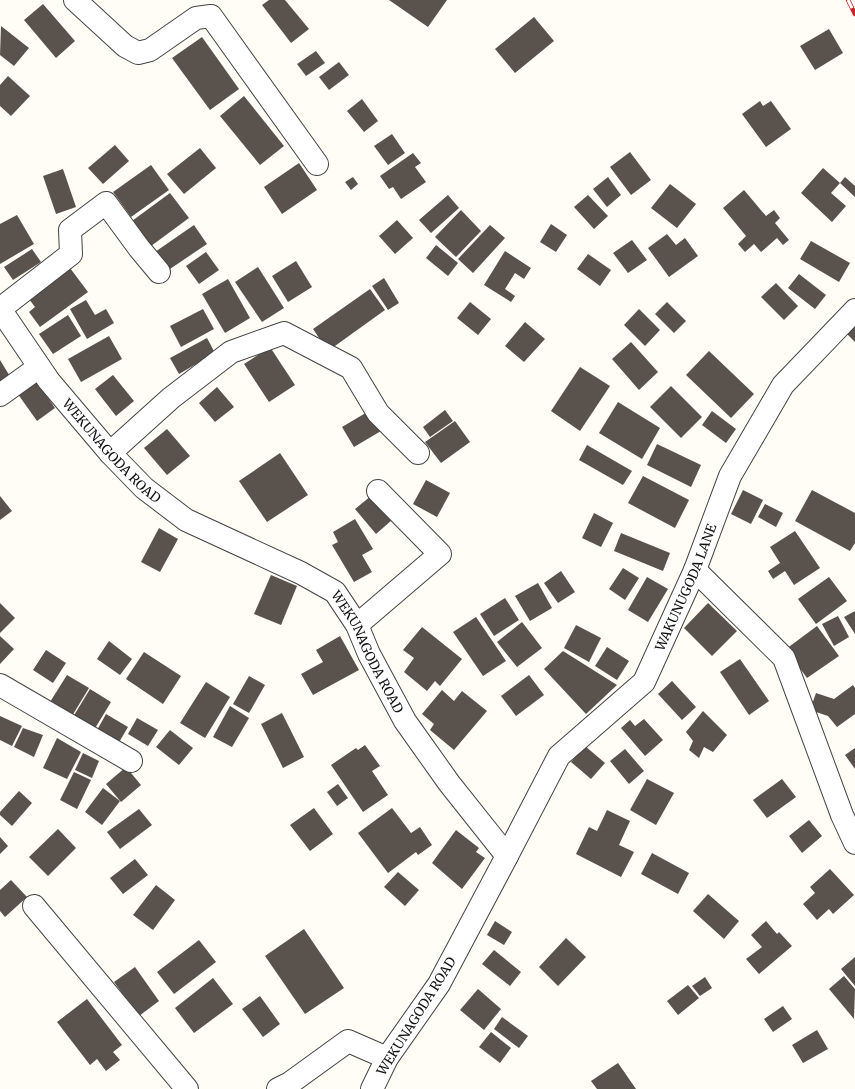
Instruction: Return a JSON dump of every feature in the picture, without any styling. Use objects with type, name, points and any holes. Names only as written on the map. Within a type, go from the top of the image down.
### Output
[{"type":"street","points":[[75,0],[125,46],[138,53],[150,50],[196,18],[211,16],[317,164]]},
{"type":"street","points":[[0,309],[72,254],[70,230],[106,203],[138,248],[159,272]]},
{"type":"street","name":"WEKUNAGODA ROAD","points":[[0,309],[49,381],[110,453],[144,488],[186,520],[301,573],[336,592],[357,625],[369,654],[405,721],[449,783],[507,856],[439,984],[387,1058],[372,1089]]},
{"type":"street","name":"WAKUNUGODA LANE","points":[[507,856],[559,756],[644,682],[695,570],[730,476],[784,385],[855,310]]},
{"type":"street","points":[[110,453],[171,398],[231,352],[284,333],[351,368],[378,413],[418,453]]},
{"type":"street","points":[[0,395],[39,367]]},
{"type":"street","points":[[357,625],[440,554],[378,491]]},
{"type":"street","points":[[695,570],[784,658],[849,811],[855,843]]},
{"type":"street","points":[[0,685],[131,761]]},
{"type":"street","points":[[34,906],[187,1089]]},
{"type":"street","points":[[278,1089],[290,1083],[348,1041],[387,1058]]},
{"type":"building","points":[[269,0],[285,0],[309,29],[291,43],[262,5]]},
{"type":"building","points":[[389,0],[447,0],[428,27]]},
{"type":"building","points":[[43,4],[75,41],[56,58],[24,20]]},
{"type":"building","points":[[534,17],[554,41],[515,73],[495,49]]},
{"type":"building","points":[[1,26],[29,48],[14,66],[0,55]]},
{"type":"building","points":[[829,29],[843,53],[815,70],[800,46]]},
{"type":"building","points":[[202,37],[239,89],[210,110],[172,58]]},
{"type":"building","points":[[316,51],[325,63],[306,76],[297,64]]},
{"type":"building","points":[[339,62],[349,75],[329,90],[319,77]]},
{"type":"building","points":[[8,76],[30,96],[11,116],[0,106],[0,85]]},
{"type":"building","points":[[244,96],[284,146],[260,165],[220,116]]},
{"type":"building","points":[[362,99],[378,121],[364,132],[347,111]]},
{"type":"building","points":[[760,101],[763,106],[771,101],[791,129],[766,147],[742,114]]},
{"type":"building","points":[[392,134],[405,153],[388,165],[374,146]]},
{"type":"building","points":[[115,145],[129,161],[103,184],[88,168]]},
{"type":"building","points":[[200,148],[216,168],[184,194],[167,174]]},
{"type":"building","points":[[630,152],[651,180],[631,195],[610,167]]},
{"type":"building","points":[[413,153],[421,163],[415,167],[426,182],[401,199],[393,187],[389,189],[380,176]]},
{"type":"building","points":[[299,163],[317,190],[282,214],[264,187]]},
{"type":"building","points":[[151,165],[169,190],[131,217],[113,192]]},
{"type":"building","points":[[823,168],[840,183],[831,193],[846,206],[832,222],[801,193]]},
{"type":"building","points":[[63,169],[76,207],[56,214],[43,176]]},
{"type":"building","points":[[353,177],[358,184],[351,190],[345,182]]},
{"type":"building","points":[[608,177],[621,195],[607,207],[593,189]]},
{"type":"building","points":[[845,177],[855,186],[855,197],[840,183]]},
{"type":"building","points":[[670,184],[696,204],[677,228],[651,208]]},
{"type":"building","points":[[744,190],[766,216],[774,210],[780,218],[775,223],[789,240],[783,245],[777,238],[761,252],[754,244],[745,252],[738,244],[746,236],[723,208]]},
{"type":"building","points":[[170,193],[189,218],[151,246],[132,221]]},
{"type":"building","points":[[448,195],[459,208],[431,233],[419,220]]},
{"type":"building","points":[[588,195],[608,216],[594,229],[574,207]]},
{"type":"building","points":[[461,210],[481,231],[456,257],[435,237]]},
{"type":"building","points":[[17,215],[34,244],[0,264],[0,224]]},
{"type":"building","points":[[397,220],[413,238],[395,254],[379,236]]},
{"type":"building","points":[[551,224],[567,235],[556,252],[540,242]]},
{"type":"building","points":[[194,225],[207,244],[167,271],[155,252]]},
{"type":"building","points":[[490,225],[505,238],[473,273],[458,259]]},
{"type":"building","points":[[667,234],[676,245],[685,238],[698,256],[669,277],[648,248]]},
{"type":"building","points":[[632,240],[647,260],[628,273],[613,253]]},
{"type":"building","points":[[811,241],[850,263],[839,282],[800,259]]},
{"type":"building","points":[[436,245],[458,263],[448,276],[426,258]]},
{"type":"building","points":[[32,249],[41,262],[13,280],[4,267]]},
{"type":"building","points":[[505,251],[531,268],[524,279],[515,273],[505,289],[515,296],[511,302],[484,285]]},
{"type":"building","points":[[206,252],[219,270],[199,284],[186,266]]},
{"type":"building","points":[[588,254],[611,270],[600,286],[577,269]]},
{"type":"building","points":[[296,261],[312,287],[288,302],[272,276]]},
{"type":"building","points":[[258,267],[284,308],[262,322],[235,282]]},
{"type":"building","points":[[70,268],[88,292],[40,327],[29,312],[35,307],[29,299]]},
{"type":"building","points":[[799,274],[826,295],[815,309],[788,288]]},
{"type":"building","points":[[384,278],[399,303],[388,310],[372,286]]},
{"type":"building","points":[[228,279],[250,318],[225,333],[202,294]]},
{"type":"building","points":[[776,283],[798,306],[784,320],[761,297]]},
{"type":"building","points":[[370,289],[385,310],[328,351],[313,329]]},
{"type":"building","points":[[86,300],[95,315],[106,309],[114,323],[87,339],[70,309]]},
{"type":"building","points":[[470,302],[491,319],[478,335],[457,318]]},
{"type":"building","points":[[667,302],[686,321],[674,333],[655,314]]},
{"type":"building","points":[[203,309],[214,329],[181,347],[170,326]]},
{"type":"building","points":[[639,309],[660,330],[645,346],[624,325]]},
{"type":"building","points":[[68,315],[81,336],[53,354],[39,334]]},
{"type":"building","points":[[525,322],[545,339],[524,362],[505,346]]},
{"type":"building","points":[[855,325],[855,342],[847,334]]},
{"type":"building","points":[[109,336],[122,359],[81,382],[68,359]]},
{"type":"building","points":[[207,338],[215,353],[179,374],[170,358]]},
{"type":"building","points":[[631,342],[658,372],[639,390],[612,359]]},
{"type":"building","points":[[270,347],[295,385],[269,402],[244,364]]},
{"type":"building","points":[[709,351],[754,394],[731,418],[686,375]]},
{"type":"building","points":[[0,360],[11,378],[0,385]]},
{"type":"building","points":[[580,367],[610,386],[580,431],[551,411]]},
{"type":"building","points":[[113,375],[134,401],[116,416],[95,389]]},
{"type":"building","points":[[34,377],[55,408],[37,421],[15,390]]},
{"type":"building","points":[[671,386],[702,417],[681,438],[650,407]]},
{"type":"building","points":[[217,387],[234,407],[215,422],[199,403]]},
{"type":"building","points":[[618,402],[660,428],[642,459],[599,433]]},
{"type":"building","points":[[445,410],[453,421],[430,437],[423,427]]},
{"type":"building","points":[[369,411],[381,431],[354,447],[342,427]]},
{"type":"building","points":[[712,411],[736,429],[726,443],[702,425]]},
{"type":"building","points":[[455,421],[470,442],[441,463],[425,442]]},
{"type":"building","points":[[167,429],[190,456],[167,475],[144,448]]},
{"type":"building","points":[[657,444],[701,465],[691,487],[647,465]]},
{"type":"building","points":[[587,445],[632,471],[623,485],[579,460]]},
{"type":"building","points":[[280,453],[308,495],[267,522],[239,481]]},
{"type":"building","points":[[643,476],[689,500],[675,528],[628,503]]},
{"type":"building","points":[[426,480],[450,493],[437,517],[413,504]]},
{"type":"building","points":[[743,490],[763,500],[751,524],[731,514]]},
{"type":"building","points":[[812,490],[855,513],[855,543],[850,551],[795,521]]},
{"type":"building","points":[[0,496],[12,511],[0,520]]},
{"type":"building","points":[[371,496],[392,520],[376,534],[355,509]]},
{"type":"building","points":[[765,504],[783,513],[776,527],[758,517]]},
{"type":"building","points":[[594,513],[613,523],[601,547],[582,538]]},
{"type":"building","points":[[355,519],[373,549],[362,555],[372,572],[354,582],[332,545],[338,542],[333,532]]},
{"type":"building","points":[[159,528],[178,539],[160,572],[141,562]]},
{"type":"building","points":[[795,531],[820,568],[794,585],[785,571],[773,579],[768,571],[780,563],[770,547]]},
{"type":"building","points":[[621,533],[670,553],[663,571],[614,551]]},
{"type":"building","points":[[623,568],[639,578],[625,600],[609,589]]},
{"type":"building","points":[[561,571],[575,592],[558,603],[544,583]]},
{"type":"building","points":[[271,575],[297,586],[281,625],[254,614]]},
{"type":"building","points":[[647,577],[668,589],[648,622],[628,610]]},
{"type":"building","points":[[829,577],[847,601],[816,624],[798,599]]},
{"type":"building","points":[[538,583],[552,608],[530,621],[515,596]]},
{"type":"building","points":[[505,598],[519,620],[494,636],[480,614]]},
{"type":"building","points":[[0,603],[15,618],[0,633]]},
{"type":"building","points":[[708,603],[737,631],[712,656],[684,628]]},
{"type":"building","points":[[855,611],[855,634],[844,617]]},
{"type":"building","points":[[838,616],[849,637],[834,646],[822,624]]},
{"type":"building","points":[[476,617],[506,661],[483,676],[453,632]]},
{"type":"building","points":[[522,622],[542,648],[517,667],[497,642]]},
{"type":"building","points":[[576,625],[601,638],[589,662],[564,648]]},
{"type":"building","points":[[817,626],[839,656],[807,678],[786,649]]},
{"type":"building","points":[[422,627],[462,659],[440,686],[435,681],[427,691],[404,672],[414,658],[403,650]]},
{"type":"building","points":[[0,636],[14,649],[0,664]]},
{"type":"building","points":[[340,636],[359,670],[313,695],[301,674],[323,662],[316,650]]},
{"type":"building","points":[[109,641],[132,659],[120,675],[97,659]]},
{"type":"building","points":[[607,647],[629,661],[617,680],[595,666]]},
{"type":"building","points":[[46,650],[66,663],[53,683],[33,670]]},
{"type":"building","points":[[563,651],[617,685],[586,714],[544,669]]},
{"type":"building","points":[[144,652],[181,676],[163,704],[126,679]]},
{"type":"building","points":[[740,659],[769,701],[749,715],[720,672]]},
{"type":"building","points":[[67,675],[89,688],[72,716],[50,702]]},
{"type":"building","points":[[529,675],[544,695],[516,716],[501,696]]},
{"type":"building","points":[[249,676],[265,685],[249,713],[233,704]]},
{"type":"building","points":[[672,681],[696,707],[682,720],[658,694]]},
{"type":"building","points":[[206,682],[230,697],[205,738],[180,723]]},
{"type":"building","points":[[853,685],[855,688],[855,714],[837,727],[828,716],[810,710],[816,693],[834,699]]},
{"type":"building","points":[[90,689],[111,702],[94,730],[73,717]]},
{"type":"building","points":[[442,690],[454,701],[462,691],[487,711],[454,750],[430,730],[434,724],[422,714]]},
{"type":"building","points":[[230,706],[249,718],[232,747],[213,737]]},
{"type":"building","points":[[703,711],[727,735],[713,752],[704,747],[699,758],[689,750],[693,741],[686,732]]},
{"type":"building","points":[[282,713],[304,757],[283,768],[261,724]]},
{"type":"building","points":[[106,714],[128,727],[118,744],[96,732]]},
{"type":"building","points":[[0,716],[22,726],[12,746],[0,740]]},
{"type":"building","points":[[137,718],[158,730],[148,746],[128,734]]},
{"type":"building","points":[[644,719],[663,740],[645,756],[621,728],[630,720],[635,726]]},
{"type":"building","points":[[23,728],[43,735],[34,757],[14,747]]},
{"type":"building","points":[[170,730],[193,748],[179,765],[156,747]]},
{"type":"building","points":[[57,738],[81,752],[67,779],[43,768]]},
{"type":"building","points":[[365,745],[380,766],[372,771],[388,795],[363,812],[331,765],[356,748],[358,750]]},
{"type":"building","points":[[585,746],[605,763],[591,779],[571,762]]},
{"type":"building","points":[[855,748],[855,769],[845,755]]},
{"type":"building","points":[[625,749],[644,771],[629,784],[610,761]]},
{"type":"building","points":[[83,753],[99,761],[92,778],[75,770]]},
{"type":"building","points":[[126,767],[141,785],[121,802],[106,784]]},
{"type":"building","points":[[74,772],[91,780],[77,809],[60,800]]},
{"type":"building","points":[[647,779],[674,793],[656,825],[630,810]]},
{"type":"building","points":[[782,779],[796,797],[767,818],[753,800]]},
{"type":"building","points":[[338,784],[348,798],[337,806],[327,792]]},
{"type":"building","points":[[103,788],[120,801],[102,825],[85,812]]},
{"type":"building","points":[[19,791],[32,803],[12,826],[0,815],[0,812]]},
{"type":"building","points":[[314,808],[333,834],[310,851],[290,825]]},
{"type":"building","points":[[392,808],[411,833],[420,827],[432,845],[418,855],[416,852],[388,873],[358,833]]},
{"type":"building","points":[[139,809],[152,825],[120,849],[107,832]]},
{"type":"building","points":[[607,810],[630,821],[619,845],[634,852],[621,877],[576,854],[589,827],[597,831]]},
{"type":"building","points":[[809,820],[822,836],[802,853],[789,836]]},
{"type":"building","points":[[58,829],[76,848],[48,876],[29,857]]},
{"type":"building","points":[[456,830],[479,848],[476,852],[485,858],[462,889],[432,863]]},
{"type":"building","points":[[0,837],[8,846],[0,854]]},
{"type":"building","points":[[652,853],[689,873],[678,894],[641,874]]},
{"type":"building","points":[[135,859],[148,875],[123,894],[110,878]]},
{"type":"building","points":[[830,869],[854,895],[833,914],[829,909],[817,920],[803,904],[815,893],[810,887]]},
{"type":"building","points":[[398,872],[419,890],[405,906],[384,887]]},
{"type":"building","points":[[11,880],[27,897],[5,917],[0,911],[0,890]]},
{"type":"building","points":[[156,885],[175,900],[153,930],[133,915]]},
{"type":"building","points":[[708,894],[739,921],[724,939],[693,911]]},
{"type":"building","points":[[495,921],[512,932],[504,945],[487,935]]},
{"type":"building","points":[[766,921],[777,934],[779,932],[792,946],[759,974],[746,959],[762,947],[751,935]]},
{"type":"building","points":[[304,929],[344,988],[305,1014],[265,956]]},
{"type":"building","points":[[566,938],[586,957],[558,986],[539,967]]},
{"type":"building","points":[[199,940],[216,962],[174,994],[157,972]]},
{"type":"building","points":[[494,950],[521,972],[510,986],[482,964]]},
{"type":"building","points":[[855,957],[855,986],[841,969]]},
{"type":"building","points":[[135,967],[159,1001],[139,1016],[114,982]]},
{"type":"building","points":[[844,976],[855,989],[854,1019],[829,989]]},
{"type":"building","points":[[705,977],[712,988],[700,996],[692,986]]},
{"type":"building","points":[[213,978],[233,1004],[194,1033],[175,1008]]},
{"type":"building","points":[[688,985],[699,998],[678,1015],[667,1001]]},
{"type":"building","points":[[478,989],[501,1009],[484,1030],[460,1010]]},
{"type":"building","points":[[260,996],[280,1024],[263,1037],[242,1009]]},
{"type":"building","points":[[87,999],[122,1045],[113,1052],[120,1060],[106,1071],[97,1059],[90,1065],[57,1022]]},
{"type":"building","points":[[783,1006],[792,1019],[773,1032],[764,1019]]},
{"type":"building","points":[[502,1017],[528,1036],[519,1048],[494,1029]]},
{"type":"building","points":[[817,1030],[828,1049],[803,1063],[792,1045]]},
{"type":"building","points":[[491,1032],[511,1048],[500,1063],[479,1047]]},
{"type":"building","points":[[618,1063],[636,1089],[597,1089],[591,1081]]},
{"type":"railway","points":[[848,0],[855,14]]}]
